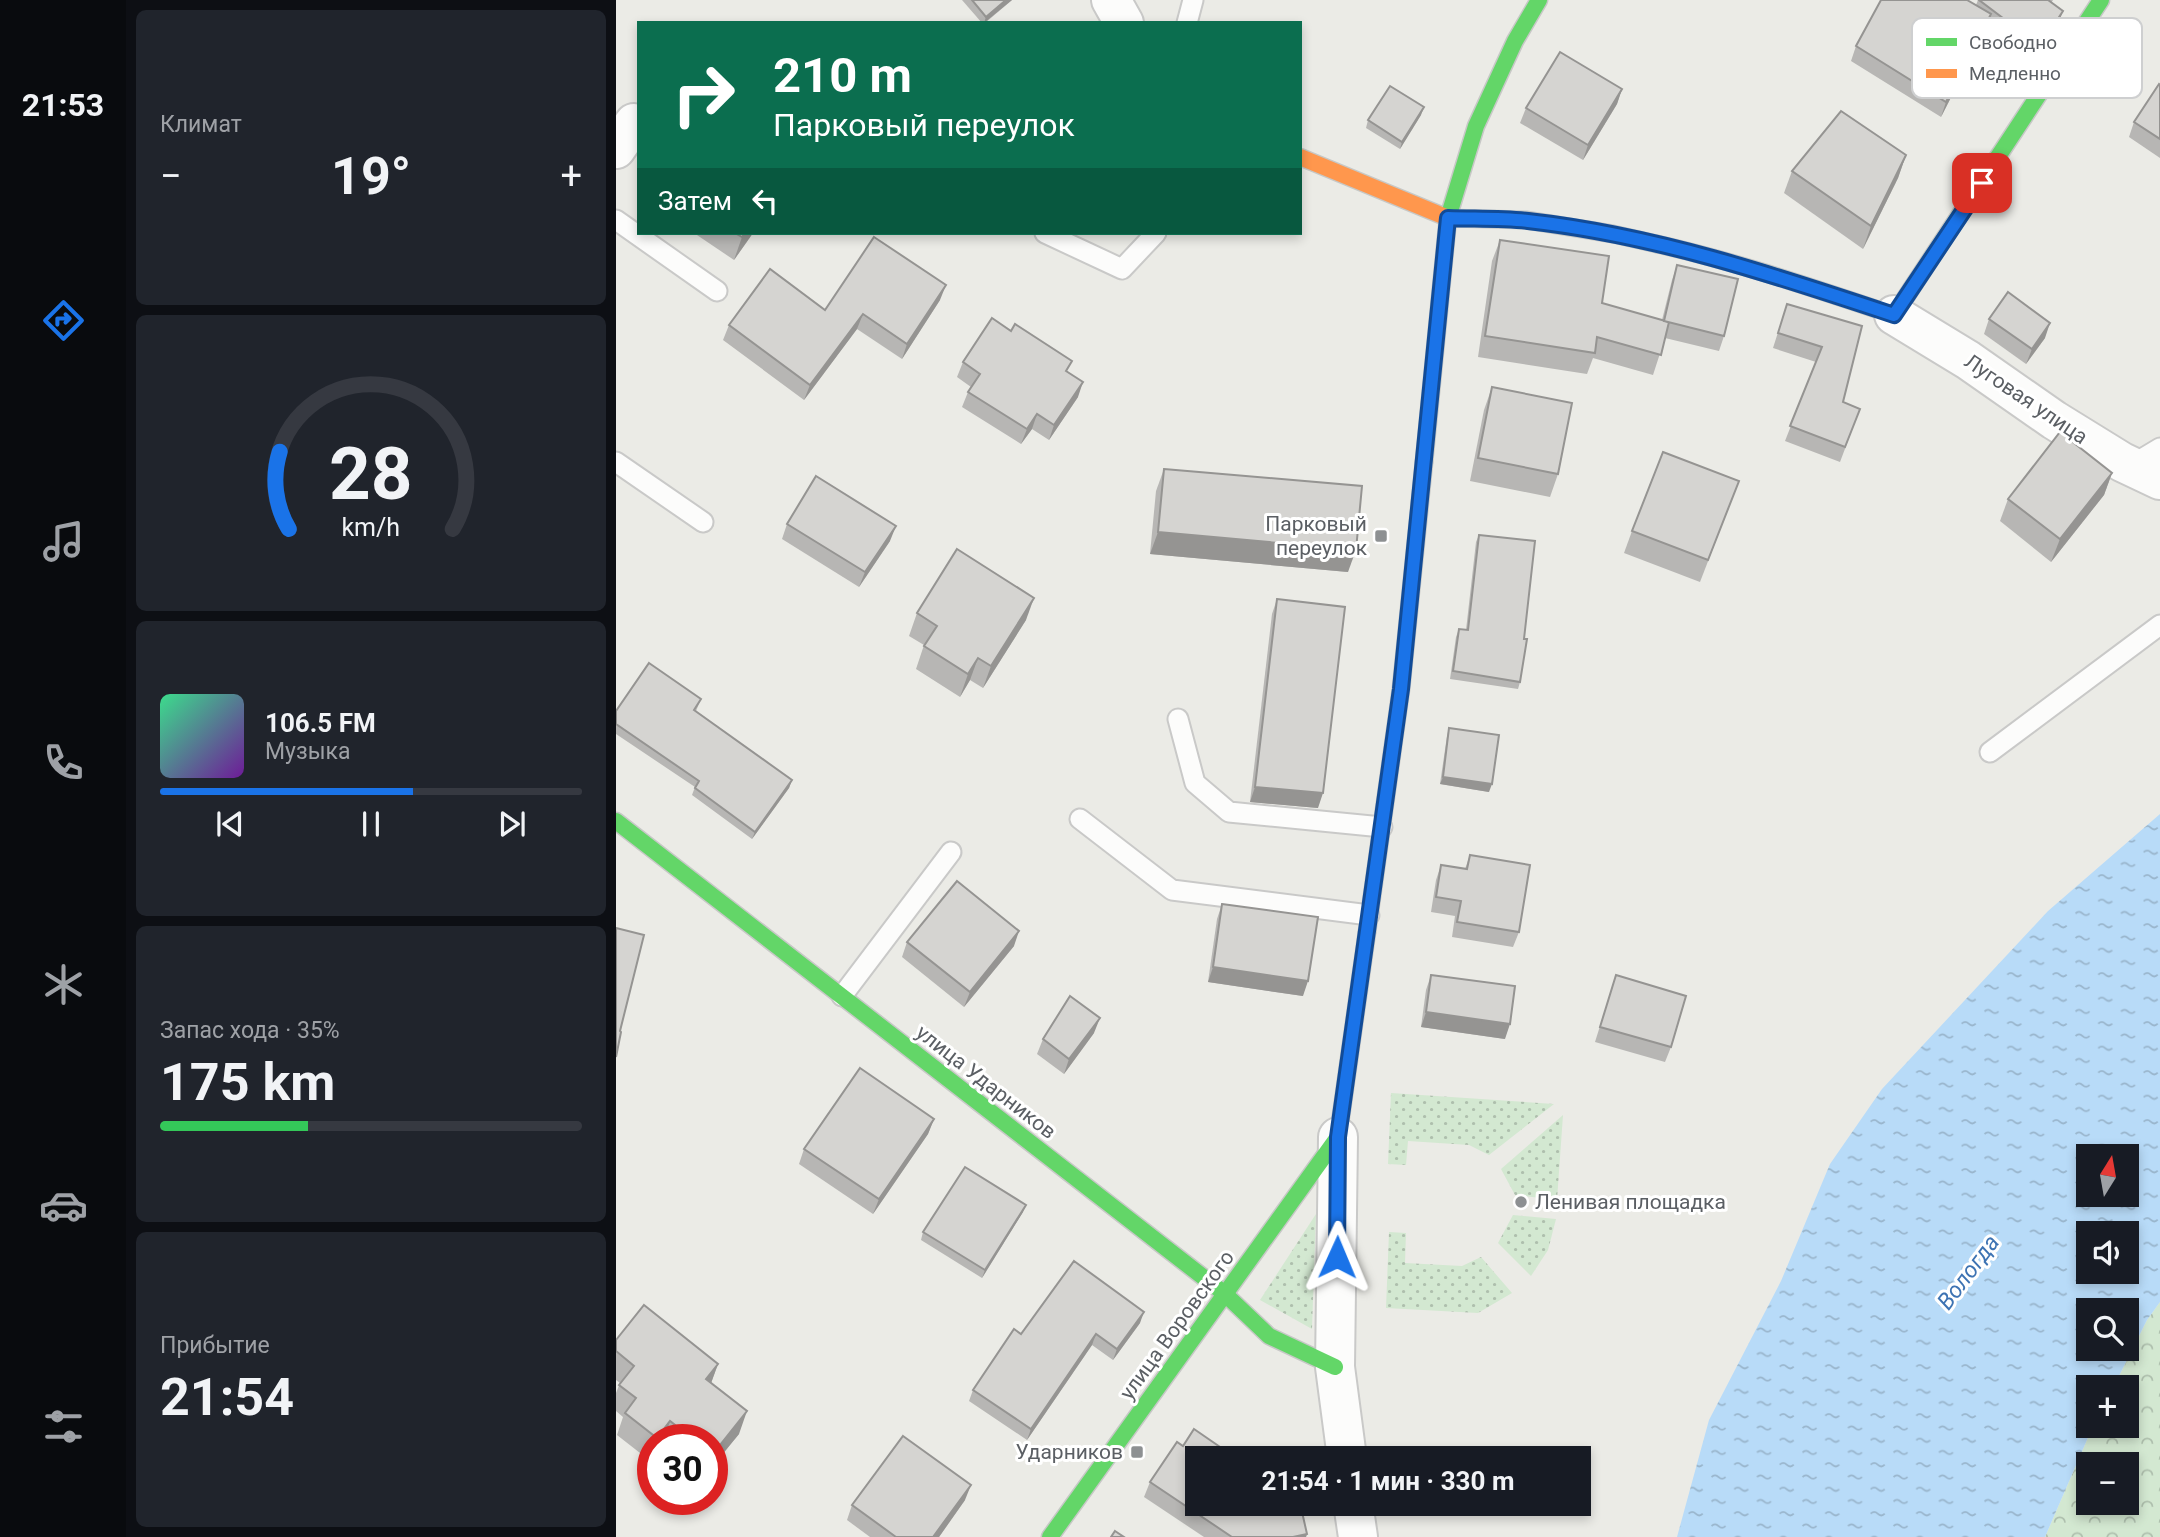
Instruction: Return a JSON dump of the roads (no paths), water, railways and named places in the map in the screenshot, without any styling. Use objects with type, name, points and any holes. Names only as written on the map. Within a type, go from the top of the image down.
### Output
[{"type":"street","points":[[1111,0],[1123,21]]},
{"type":"street","points":[[1345,1446],[1335,1367],[1338,1137],[1401,689],[1448,218],[1476,126],[1515,41],[1539,0]]},
{"type":"street","points":[[2089,18],[2101,0]]},
{"type":"street","points":[[1302,158],[1448,218],[1526,220],[1613,234],[1701,254],[1894,315],[2037,98]]},
{"type":"street","name":"Луговая улица","points":[[1894,315],[1968,360],[2054,421],[2150,465]]},
{"type":"street","name":"улица Ударников","points":[[616,822],[1225,1294],[1269,1336],[1335,1367]]},
{"type":"street","name":"улица Воровского","points":[[1050,1537],[1338,1137]]},
{"type":"street","points":[[1355,1516],[1358,1537]]},
{"type":"lane","points":[[1188,21],[1193,0]]},
{"type":"lane","points":[[616,220],[637,235]]},
{"type":"lane","points":[[638,235],[717,290]]},
{"type":"lane","points":[[1049,235],[1122,270],[1154,235]]},
{"type":"lane","points":[[616,462],[704,522]]},
{"type":"lane","points":[[1990,752],[2160,625]]},
{"type":"lane","points":[[1178,719],[1195,783],[1229,812],[1382,827]]},
{"type":"lane","points":[[1080,819],[1172,890],[1369,915]]},
{"type":"lane","points":[[842,996],[951,852]]},
{"type":"water","name":"Вологда","points":[[2160,814],[2160,1302],[2139,1336],[2139,1298],[2076,1298],[2076,1361],[2126,1361],[2120,1375],[2076,1375],[2076,1438],[2088,1438],[2082,1452],[2076,1452],[2076,1465],[2045,1537],[1677,1537],[1709,1420],[1781,1281],[1830,1164],[1882,1089],[2048,911]]},
{"type":"place","name":"Парковый переулок","points":[[1381,536]]},
{"type":"place","name":"Ленивая площадка","points":[[1521,1202]]},
{"type":"place","name":"Ударников","points":[[1137,1452]]}]
